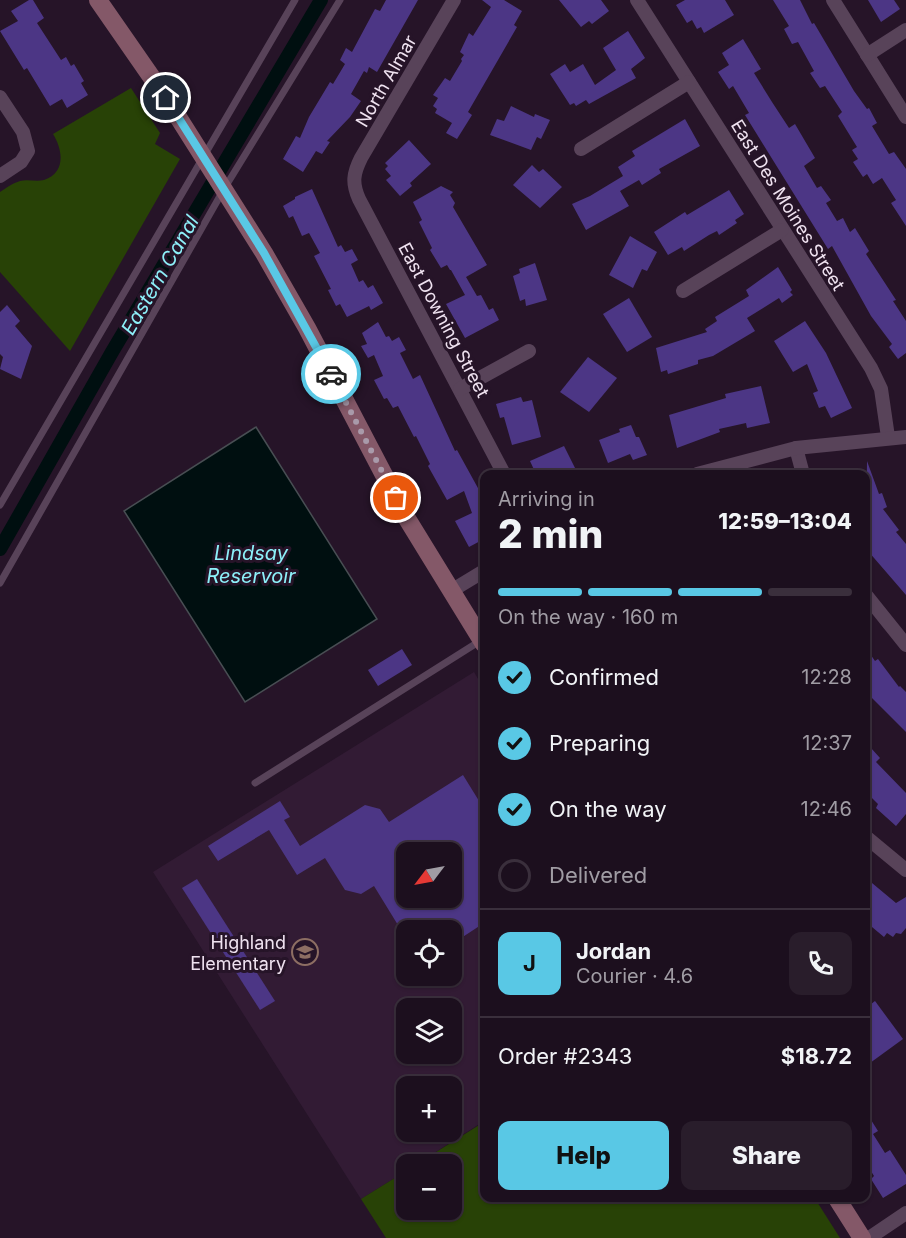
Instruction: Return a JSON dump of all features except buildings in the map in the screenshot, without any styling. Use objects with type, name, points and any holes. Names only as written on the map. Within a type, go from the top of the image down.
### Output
[{"type":"street","points":[[98,0],[225,189],[292,301],[406,517],[480,637]]},
{"type":"street","name":"North Almar","points":[[353,181],[361,158],[454,0]]},
{"type":"street","name":"East Des Moines Street","points":[[637,0],[871,368],[880,389],[888,437]]},
{"type":"street","points":[[833,0],[906,117]]},
{"type":"street","points":[[867,55],[906,30]]},
{"type":"street","points":[[581,148],[689,82]]},
{"type":"street","points":[[0,97],[22,132],[28,151],[21,162],[0,176]]},
{"type":"street","name":"East Downing Street","points":[[353,181],[360,199],[502,470]]},
{"type":"street","points":[[683,291],[782,230]]},
{"type":"street","points":[[460,389],[528,351]]},
{"type":"street","points":[[712,470],[796,448],[906,437]]},
{"type":"street","points":[[796,448],[802,470]]},
{"type":"street","points":[[451,591],[480,573]]},
{"type":"street","points":[[870,600],[906,645]]},
{"type":"street","points":[[870,840],[906,870]]},
{"type":"street","points":[[839,1202],[862,1238]]},
{"type":"street","points":[[869,1238],[906,1213]]},
{"type":"lane","points":[[0,505],[295,0]]},
{"type":"lane","points":[[0,583],[225,189],[340,0]]},
{"type":"lane","points":[[255,783],[480,644]]},
{"type":"shaded area","name":"Highland Elementary","points":[[474,672],[480,682],[480,1124],[462,1135],[462,1076],[396,1076],[396,1142],[451,1142],[433,1154],[396,1154],[396,1177],[361,1199],[153,872]]},
{"type":"green space","points":[[131,88],[160,133],[155,144],[180,159],[70,351],[0,272],[0,192],[20,181],[41,181],[51,177],[59,167],[60,160],[59,147],[53,134]]},
{"type":"green space","points":[[480,1125],[480,1202],[817,1202],[840,1238],[386,1238],[361,1199],[396,1177],[396,1220],[462,1220],[462,1154],[433,1154],[452,1142],[462,1142],[462,1136]]},
{"type":"water","name":"Lindsay Reservoir","points":[[256,427],[377,619],[245,702],[124,511]]},
{"type":"waterway","name":"Eastern Canal","points":[[0,549],[112,352],[321,0]]},
{"type":"way so far","points":[[331,374],[396,498]]},
{"type":"place","name":"Highland Elementary","points":[[305,952]]},
{"type":"route","points":[[166,98],[264,253],[331,374]]}]
